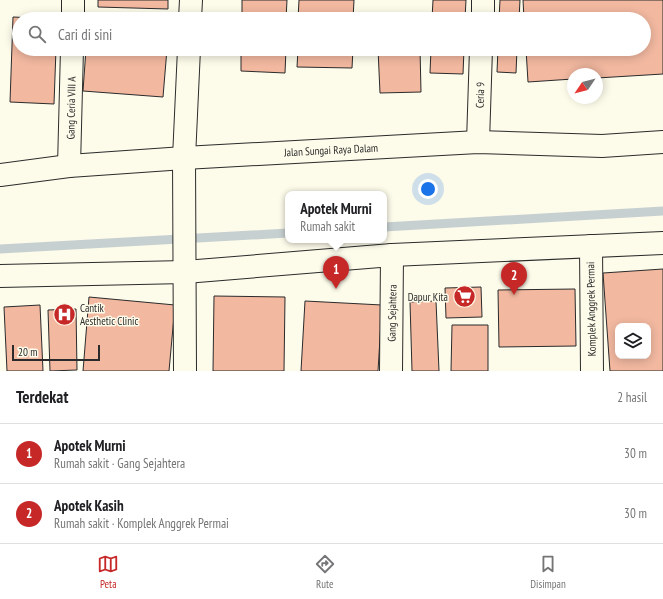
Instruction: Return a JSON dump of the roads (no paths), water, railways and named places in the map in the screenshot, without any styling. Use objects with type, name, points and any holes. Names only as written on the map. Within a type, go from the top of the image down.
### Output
[{"type":"street","points":[[73,0],[73,12]]},
{"type":"street","points":[[190,12],[191,0]]},
{"type":"street","points":[[482,12],[483,0]]},
{"type":"street","name":"Gang Ceria VIII A","points":[[69,166],[72,56]]},
{"type":"street","points":[[185,371],[186,250],[184,158],[189,56]]},
{"type":"street","name":"Ceria 9","points":[[478,142],[481,56]]},
{"type":"street","name":"Jalan Sungai Raya Dalam","points":[[0,175],[69,166],[184,158],[478,142],[602,146],[663,142]]},
{"type":"street","points":[[0,276],[185,272],[392,255],[663,243]]},
{"type":"street","name":"Komplek Anggrek Permai","points":[[591,246],[592,371]]},
{"type":"street","name":"Gang Sejahtera","points":[[391,371],[392,255]]},
{"type":"waterway","points":[[387,227],[663,211]]},
{"type":"waterway","points":[[0,249],[285,233]]},
{"type":"place","name":"Apotek Murni","points":[[336,289]]},
{"type":"place","name":"Apotek Kasih","points":[[514,295]]},
{"type":"place","name":"Dapur Kita","points":[[464,297]]},
{"type":"place","name":"Cantik Aesthetic Clinic","points":[[64,314]]}]
